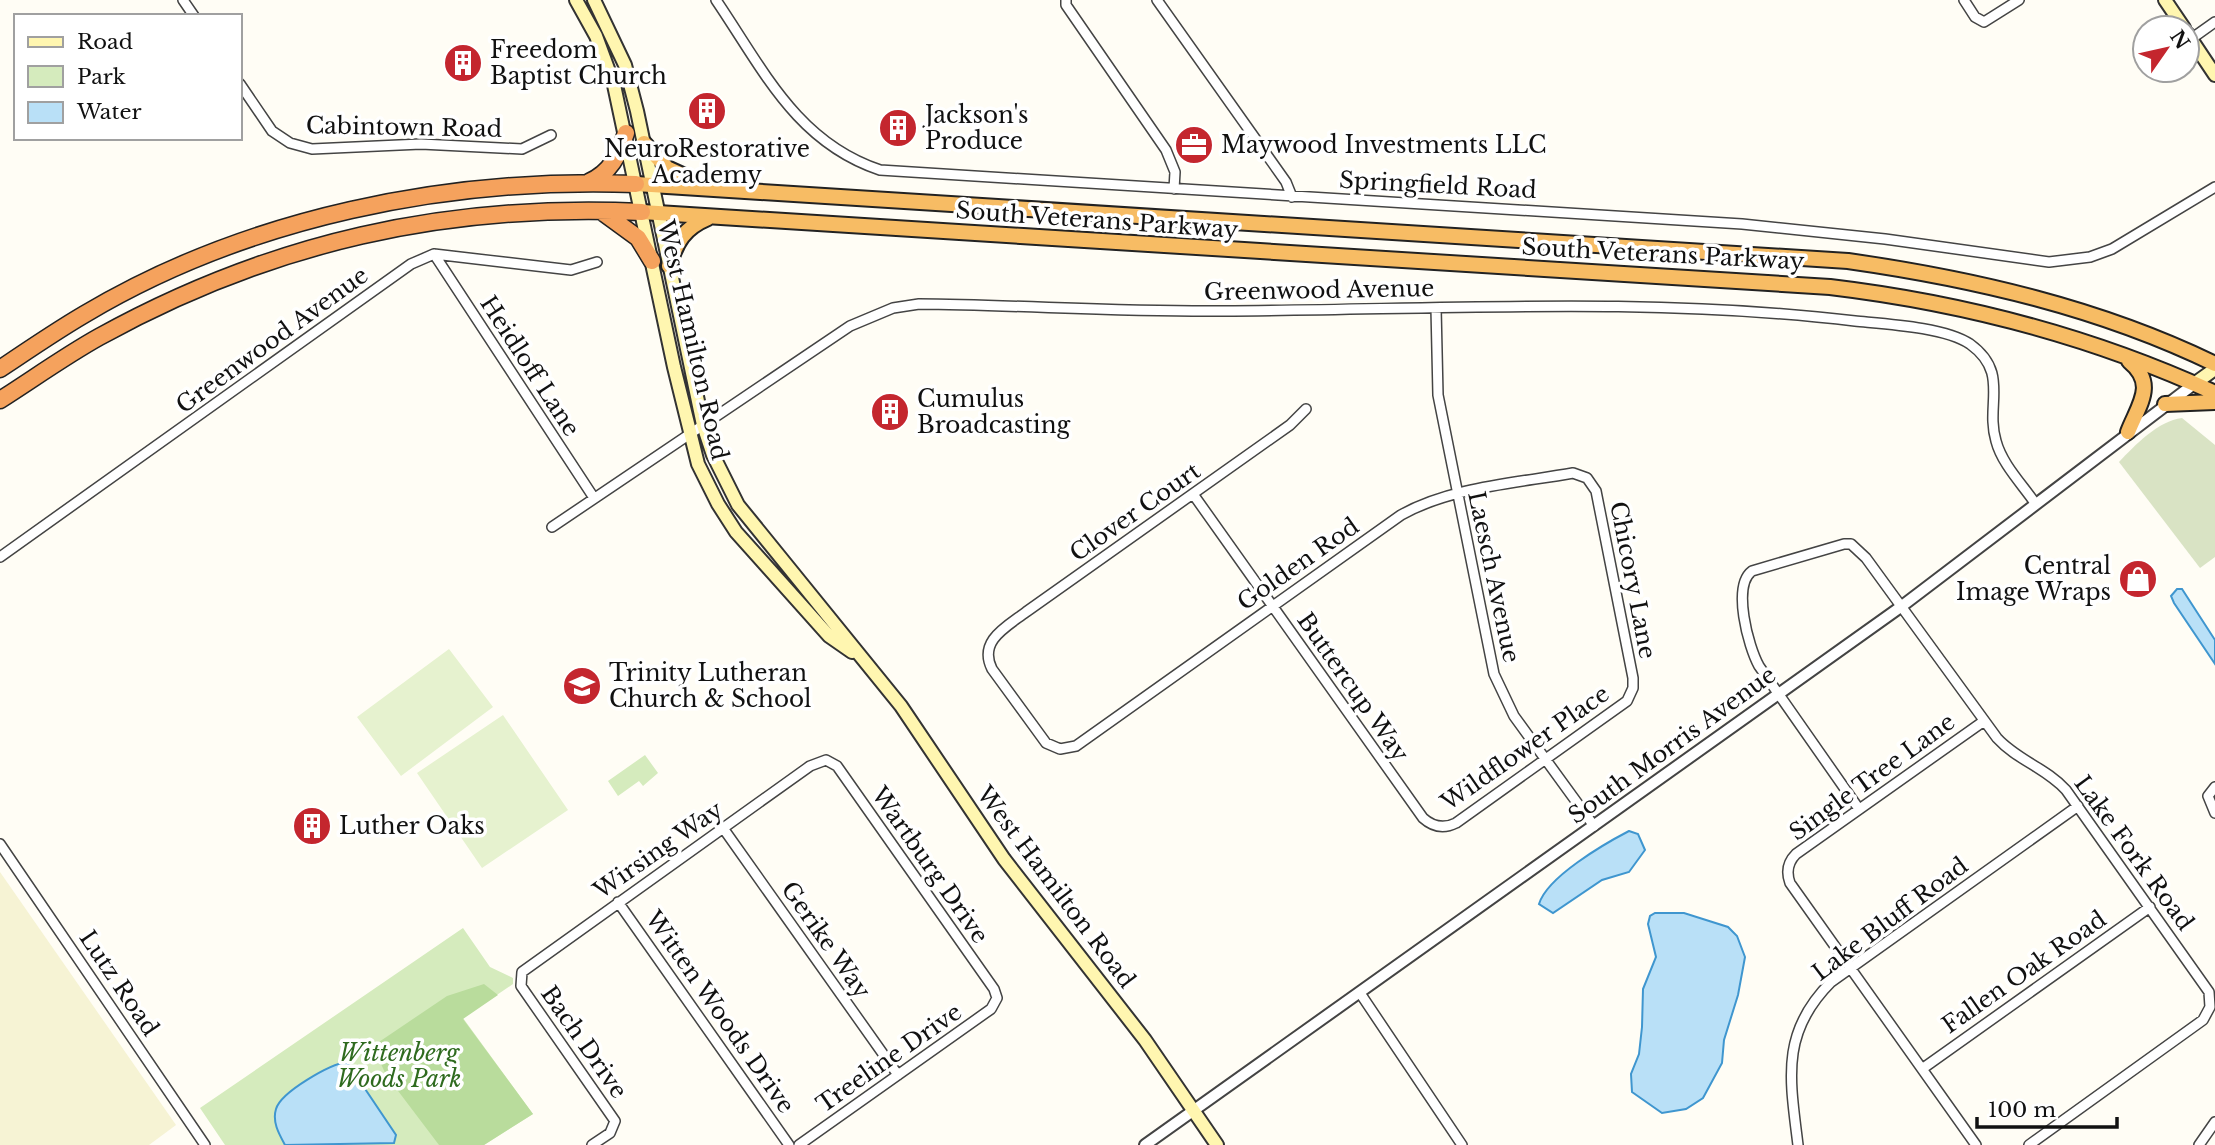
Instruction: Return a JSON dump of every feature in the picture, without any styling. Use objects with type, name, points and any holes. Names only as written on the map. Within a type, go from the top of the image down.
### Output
[{"type":"highway","points":[[586,183],[608,171],[617,158],[626,133]]},
{"type":"highway","points":[[644,144],[667,168],[714,188]]},
{"type":"highway","name":"South Veterans Parkway","points":[[0,369],[85,313],[121,294],[230,247],[352,210],[466,190],[586,183],[714,188],[1847,261],[1926,273],[2047,301],[2141,333],[2215,367]]},
{"type":"highway","name":"South Veterans Parkway","points":[[0,400],[99,337],[224,277],[281,256],[391,228],[526,210],[598,210],[714,216],[1830,287],[1924,300],[1996,316],[2123,355],[2215,393]]},
{"type":"highway","points":[[598,210],[633,233],[652,261]]},
{"type":"highway","points":[[669,266],[685,230],[714,216]]},
{"type":"highway","points":[[0,356],[85,313]]},
{"type":"highway","points":[[2123,355],[2141,371],[2145,383],[2144,394],[2128,432]]},
{"type":"highway","points":[[2165,404],[2215,402]]},
{"type":"main road","points":[[576,0],[606,60],[626,133],[644,184]]},
{"type":"main road","points":[[594,0],[625,65],[644,144],[644,184]]},
{"type":"main road","points":[[2201,54],[2215,75]]},
{"type":"main road","name":"West Hamilton Road","points":[[644,184],[650,213],[669,266],[703,425],[713,455],[738,505],[761,537],[828,614],[901,706],[1004,859],[1113,998],[1217,1145]]},
{"type":"main road","name":"West Hamilton Road","points":[[650,213],[652,261],[689,435],[708,485],[736,532],[829,636],[859,656]]},
{"type":"main road","name":"South Morris Avenue","points":[[2194,384],[2215,367]]},
{"type":"street","name":"Springfield Road","points":[[716,0],[790,108],[809,131],[853,161],[880,170],[1742,224],[1885,239],[2049,262],[2091,257],[2112,249],[2215,187]]},
{"type":"street","points":[[1066,0],[1066,5],[1156,133],[1171,162],[1174,189]]},
{"type":"street","points":[[1157,0],[1286,182],[1292,197]]},
{"type":"street","points":[[1964,0],[1975,17],[1984,22],[2019,0]]},
{"type":"street","name":"Cabintown Road","points":[[242,87],[272,131],[289,143],[312,149],[421,144],[522,149],[551,135]]},
{"type":"street","points":[[434,254],[571,270],[597,262]]},
{"type":"street","name":"Heidloff Lane","points":[[434,254],[594,498]]},
{"type":"street","name":"Greenwood Avenue","points":[[0,557],[411,264],[434,254]]},
{"type":"street","name":"Greenwood Avenue","points":[[552,527],[850,326],[871,315],[904,306],[1186,311],[1647,306],[1741,310],[1854,320],[1949,335],[1975,349],[1990,367],[1995,382],[1994,429],[1997,444],[2035,503]]},
{"type":"street","name":"Laesch Avenue","points":[[1436,308],[1438,395],[1494,674],[1508,706],[1594,826]]},
{"type":"street","name":"South Morris Avenue","points":[[1145,1145],[1902,606],[2194,384]]},
{"type":"street","name":"Clover Court","points":[[1060,749],[1043,740],[992,669],[988,648],[995,635],[1290,425],[1306,409]]},
{"type":"street","name":"Golden Rod","points":[[1060,749],[1076,746],[1401,515],[1431,501],[1458,495],[1573,473],[1585,477]]},
{"type":"street","name":"Chicory Lane","points":[[1585,477],[1594,486],[1599,504],[1633,678],[1631,694]]},
{"type":"street","name":"Buttercup Way","points":[[1193,494],[1423,818],[1439,827]]},
{"type":"street","name":"Lake Fork Road","points":[[1778,694],[1752,650],[1741,593],[1748,574],[1851,544],[1866,558],[2003,745],[2057,780],[2078,806],[2207,988],[2210,1007],[2203,1020],[2029,1145]]},
{"type":"street","name":"Wildflower Place","points":[[1439,827],[1456,823],[1623,704],[1631,694]]},
{"type":"street","points":[[1778,694],[1859,809]]},
{"type":"street","name":"Single Tree Lane","points":[[1849,968],[1790,883],[1788,869],[1796,854],[1984,720]]},
{"type":"street","name":"Wirsing Way","points":[[520,979],[527,966],[818,761],[826,760]]},
{"type":"street","name":"Wartburg Drive","points":[[826,760],[836,766],[994,989],[997,998]]},
{"type":"street","points":[[2215,787],[2208,796],[2215,813]]},
{"type":"street","name":"Lake Bluff Road","points":[[1798,1145],[1790,1071],[1794,1040],[1814,1000],[1849,968],[2078,806]]},
{"type":"street","name":"Gerike Way","points":[[723,828],[898,1075]]},
{"type":"street","name":"Lutz Road","points":[[0,844],[205,1145]]},
{"type":"street","name":"Witten Woods Drive","points":[[618,902],[789,1145]]},
{"type":"street","name":"Fallen Oak Road","points":[[1922,1069],[2150,907]]},
{"type":"street","points":[[1849,968],[1976,1145]]},
{"type":"street","name":"Bach Drive","points":[[520,979],[615,1122],[614,1127],[592,1145]]},
{"type":"street","points":[[1360,993],[1462,1145]]},
{"type":"street","name":"Treeline Drive","points":[[799,1145],[991,1009],[997,998]]},
{"type":"street","points":[[2199,1145],[2215,1122]]},
{"type":"shaded area","points":[[0,872],[176,1125],[149,1145],[0,1145]]},
{"type":"green space","points":[[2182,418],[2215,445],[2215,557],[2200,568],[2119,462],[2156,429]]},
{"type":"green space","points":[[449,649],[493,707],[401,776],[357,717]]},
{"type":"green space","points":[[503,715],[568,810],[482,868],[417,773]]},
{"type":"green space","points":[[645,755],[658,773],[643,786],[639,781],[618,796],[608,781]]},
{"type":"green space","name":"Wittenberg Woods Park","points":[[463,928],[490,967],[513,978],[513,984],[463,1018],[533,1114],[484,1145],[225,1145],[200,1108]]},
{"type":"green space","points":[[484,984],[498,995],[463,1019],[533,1114],[484,1145],[439,1145],[386,1075],[373,1046],[447,996]]},
{"type":"water","points":[[2177,589],[2182,589],[2215,640],[2215,664],[2174,603],[2171,596]]},
{"type":"water","points":[[1629,831],[1638,834],[1645,850],[1629,872],[1602,880],[1553,913],[1539,904],[1544,894],[1564,872]]},
{"type":"water","points":[[1655,913],[1684,913],[1728,927],[1737,936],[1745,957],[1738,995],[1724,1040],[1722,1063],[1703,1098],[1686,1109],[1662,1113],[1632,1092],[1631,1074],[1639,1054],[1643,989],[1656,957],[1648,924],[1650,916]]},
{"type":"water","points":[[347,1062],[396,1135],[394,1143],[285,1145],[275,1119],[280,1102],[307,1080]]},
{"type":"place","name":"Freedom Baptist Church","points":[[463,63]]},
{"type":"place","name":"NeuroRestorative Academy","points":[[707,111]]},
{"type":"place","name":"Jackson's Produce","points":[[898,128]]},
{"type":"place","name":"Maywood Investments LLC","points":[[1194,145]]},
{"type":"place","name":"Cumulus Broadcasting","points":[[890,412]]},
{"type":"place","name":"Central Image Wraps","points":[[2138,579]]},
{"type":"place","name":"Trinity Lutheran Church & School","points":[[582,686]]},
{"type":"place","name":"Luther Oaks","points":[[312,826]]}]
